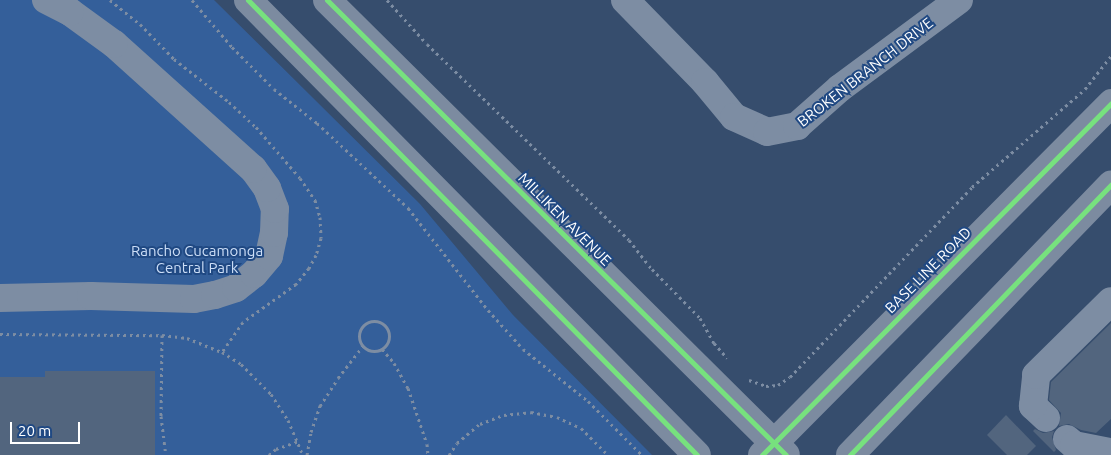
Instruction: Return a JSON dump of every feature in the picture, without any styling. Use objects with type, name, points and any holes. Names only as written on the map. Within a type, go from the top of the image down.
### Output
[{"type":"main road","points":[[248,0],[697,455]]},
{"type":"main road","name":"MILLIKEN AVENUE","points":[[327,0],[774,451]]},
{"type":"main road","name":"BASE LINE ROAD","points":[[774,451],[1111,103]]},
{"type":"main road","points":[[850,455],[1111,185]]},
{"type":"street","points":[[0,298],[91,296],[194,299],[215,295],[236,288],[254,274],[269,256],[274,233],[275,209],[267,188],[253,169],[114,44],[70,12],[46,0]]},
{"type":"street","name":"BROKEN BRANCH DRIVE","points":[[625,0],[705,82],[734,117],[767,132],[797,126],[840,88],[958,0]]},
{"type":"street","points":[[1046,418],[1033,406],[1036,375],[1111,301]]},
{"type":"street","points":[[1067,439],[1074,445],[1111,452]]},
{"type":"path","points":[[192,0],[232,47],[274,88],[317,123],[408,208],[488,310],[523,349],[588,401],[642,455]]},
{"type":"path","points":[[387,0],[427,44],[629,240],[652,269],[691,308],[714,343],[733,365]]},
{"type":"path","points":[[745,377],[751,382],[766,386],[778,385],[790,378],[972,187],[1085,89],[1111,56]]},
{"type":"path","points":[[377,321],[386,325],[390,335],[382,349],[372,351],[363,346],[359,338],[361,328],[368,322],[377,321]]},
{"type":"path","points":[[0,334],[162,334],[187,338],[222,352],[241,364],[271,394],[305,455]]},
{"type":"path","points":[[162,334],[162,416],[166,455]]},
{"type":"path","points":[[305,455],[320,406],[338,378],[363,346]]},
{"type":"path","points":[[382,349],[408,388],[422,428],[428,455]]},
{"type":"path","points":[[449,455],[457,443],[480,424],[504,415],[531,412],[557,417],[581,428],[608,455]]},
{"type":"path","points":[[270,455],[276,449],[298,441]]},
{"type":"path","points":[[632,455],[637,450]]},
{"type":"green space","name":"Rancho Cucamonga Central Park","points":[[0,0],[214,0],[420,204],[513,315],[652,455],[0,455]]},
{"type":"building","points":[[1111,323],[1111,419],[1096,433],[1081,430],[1069,424],[1059,426],[1061,413],[1049,400],[1051,382]]},
{"type":"building","points":[[45,371],[155,371],[155,455],[0,455],[0,377],[45,377]]},
{"type":"building","points":[[1006,415],[1036,446],[1027,455],[1007,455],[987,435]]},
{"type":"building","points":[[1035,429],[1043,433],[1054,431],[1052,437],[1056,450],[1054,452],[1033,431]]},
{"type":"cycle path","points":[[248,0],[697,455]]},
{"type":"cycle path","points":[[327,0],[786,455]]},
{"type":"cycle path","points":[[762,455],[1111,103]]},
{"type":"cycle path","points":[[850,455],[1111,185]]}]
